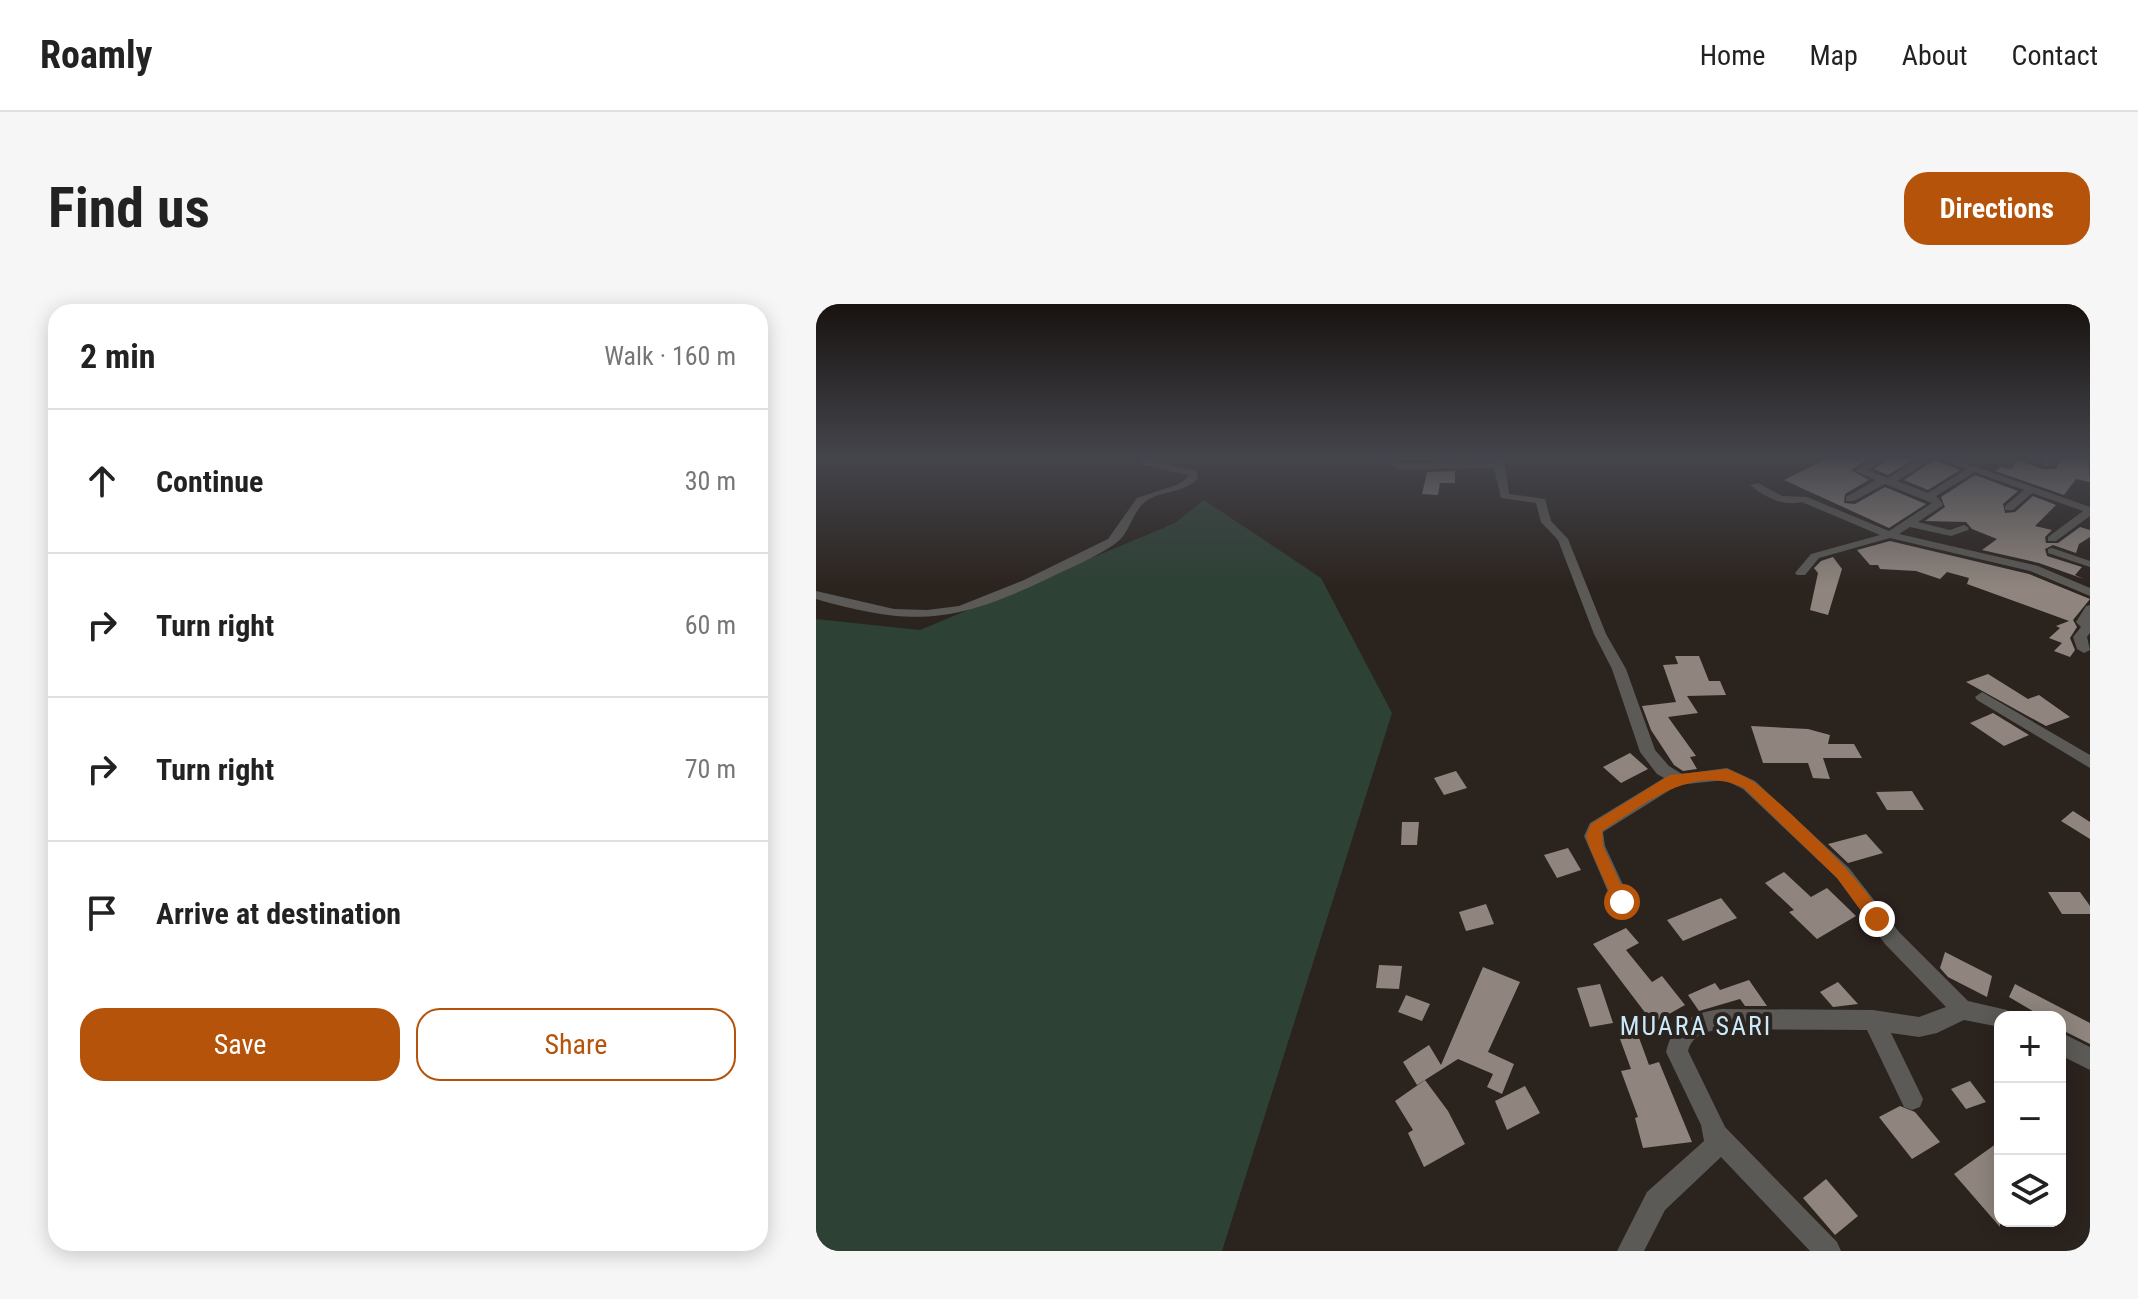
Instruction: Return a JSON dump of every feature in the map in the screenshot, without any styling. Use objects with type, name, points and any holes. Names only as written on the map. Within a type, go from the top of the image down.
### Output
[{"type":"street","points":[[816,595],[883,612],[930,614],[963,608],[1028,582],[1112,541],[1122,532],[1143,500]]},
{"type":"street","points":[[1535,500],[1541,501],[1546,522],[1563,539],[1600,634],[1619,669],[1644,745],[1658,766],[1675,779]]},
{"type":"street","points":[[1806,500],[1890,535],[2034,568],[2090,592]]},
{"type":"street","points":[[1801,573],[1815,556],[1890,535],[1938,504],[1937,500]]},
{"type":"street","points":[[2009,508],[2018,500]]},
{"type":"street","points":[[2063,500],[2090,511],[2052,545],[2090,566],[2077,587]]},
{"type":"street","points":[[1909,523],[1951,533],[1964,528]]},
{"type":"street","points":[[2084,649],[2080,637],[2089,626],[2082,622],[2090,609]]},
{"type":"street","points":[[1982,697],[2090,762]]},
{"type":"street","points":[[1622,902],[1596,846],[1593,836],[1596,828],[1675,779],[1727,774],[1749,785],[1843,873],[1892,938],[1963,1010],[1994,1016]]},
{"type":"street","points":[[1828,1251],[1717,1136],[1677,1052],[1679,1041],[1686,1032],[1700,1024],[1722,1019],[1873,1020],[1929,1026],[1963,1010]]},
{"type":"street","points":[[1873,1020],[1912,1099]]},
{"type":"street","points":[[2066,1046],[2090,1059]]},
{"type":"street","points":[[1630,1251],[1656,1201],[1715,1149],[1717,1136]]},
{"type":"green space","points":[[1204,500],[1321,578],[1392,713],[1222,1251],[816,1251],[816,619],[920,630],[1175,523]]},
{"type":"building","points":[[1828,500],[1855,504],[1862,500],[1917,500],[1926,504],[1889,528]]},
{"type":"building","points":[[1942,500],[2007,500],[2003,504],[2005,513],[2015,512],[2028,500],[2044,500],[2056,505],[2035,526],[2052,530],[2045,537],[2046,543],[2058,543],[2080,527],[2090,530],[2090,537],[2079,544],[2076,553],[2053,545],[2045,549],[2047,556],[2082,567],[2075,575],[2084,579],[2039,563],[1982,550],[1997,539],[1972,529],[1966,522],[1925,521],[1945,507]]},
{"type":"building","points":[[1890,541],[2029,574],[2090,599],[2073,620],[2077,627],[2070,638],[2075,650],[2070,657],[2054,651],[2062,643],[2049,638],[2060,628],[2056,626],[2069,621],[1967,584],[1969,578],[1947,572],[1940,579],[1916,571],[1880,569],[1878,565],[1870,565],[1857,550]]},
{"type":"building","points":[[1833,557],[1842,569],[1828,615],[1810,610],[1818,573],[1814,568],[1821,561]]},
{"type":"building","points":[[1675,656],[1699,656],[1709,681],[1720,681],[1726,695],[1687,696],[1698,713],[1668,717],[1696,756],[1690,757],[1697,769],[1683,771],[1674,765],[1651,730],[1642,706],[1676,702],[1663,665],[1678,664]]},
{"type":"building","points":[[1988,674],[2028,699],[2039,695],[2070,717],[2046,726],[1966,682]]},
{"type":"building","points":[[1993,713],[2029,735],[2004,746],[1970,723]]},
{"type":"building","points":[[1751,726],[1808,729],[1830,735],[1828,744],[1854,744],[1862,758],[1823,758],[1830,779],[1813,778],[1808,763],[1763,763]]},
{"type":"building","points":[[1630,753],[1648,769],[1621,783],[1603,767]]},
{"type":"building","points":[[1456,771],[1467,788],[1444,795],[1434,778]]},
{"type":"building","points":[[1912,791],[1924,810],[1887,810],[1876,792]]},
{"type":"building","points":[[2073,811],[2090,822],[2090,839],[2061,821]]},
{"type":"building","points":[[1402,822],[1419,822],[1417,845],[1401,845]]},
{"type":"building","points":[[1866,834],[1883,853],[1848,863],[1828,844]]},
{"type":"building","points":[[1568,848],[1581,870],[1557,878],[1544,855]]},
{"type":"building","points":[[1784,872],[1811,897],[1827,888],[1856,916],[1817,939],[1789,912],[1794,910],[1765,883]]},
{"type":"building","points":[[2048,892],[2080,892],[2090,906],[2090,914],[2062,914]]},
{"type":"building","points":[[1721,898],[1737,918],[1683,941],[1667,920]]},
{"type":"building","points":[[1486,904],[1494,924],[1466,931],[1459,912]]},
{"type":"building","points":[[1626,928],[1639,943],[1626,950],[1652,982],[1662,976],[1685,1005],[1653,1023],[1593,944]]},
{"type":"building","points":[[1945,952],[1992,976],[1987,997],[1948,977],[1940,968]]},
{"type":"building","points":[[1379,965],[1402,966],[1399,989],[1376,988]]},
{"type":"building","points":[[1483,967],[1520,982],[1488,1052],[1514,1064],[1502,1094],[1487,1087],[1493,1074],[1458,1059],[1417,1085],[1403,1062],[1429,1045],[1441,1065]]},
{"type":"building","points":[[1749,980],[1767,1006],[1745,1006],[1740,999],[1699,1011],[1688,995],[1715,983],[1720,990]]},
{"type":"building","points":[[1838,982],[1858,1004],[1833,1007],[1820,992]]},
{"type":"building","points":[[1600,984],[1613,1023],[1590,1027],[1577,988]]},
{"type":"building","points":[[2015,984],[2090,1023],[2090,1044],[2066,1032],[2066,1011],[2033,1011],[2009,997]]},
{"type":"building","points":[[1406,995],[1430,1004],[1422,1021],[1398,1012]]},
{"type":"building","points":[[1638,1035],[1649,1065],[1659,1062],[1692,1142],[1643,1148],[1635,1118],[1638,1117],[1621,1071],[1631,1069],[1620,1039]]},
{"type":"building","points":[[1425,1080],[1448,1111],[1465,1144],[1424,1167],[1408,1133],[1413,1130],[1395,1101]]},
{"type":"building","points":[[1970,1081],[1986,1102],[1966,1109],[1951,1089]]},
{"type":"building","points":[[1525,1086],[1540,1113],[1507,1130],[1495,1101]]},
{"type":"building","points":[[1900,1106],[1915,1112],[1940,1142],[1912,1159],[1879,1117]]},
{"type":"building","points":[[1994,1145],[1994,1220],[1954,1174]]},
{"type":"building","points":[[1826,1179],[1858,1216],[1835,1235],[1803,1198]]},
{"type":"district","name":"MUARA SARI","points":[[1696,1026]]},
{"type":"route","points":[[1622,902],[1596,846],[1593,836],[1596,828],[1675,779],[1727,774],[1749,785],[1843,873],[1877,919]]}]
